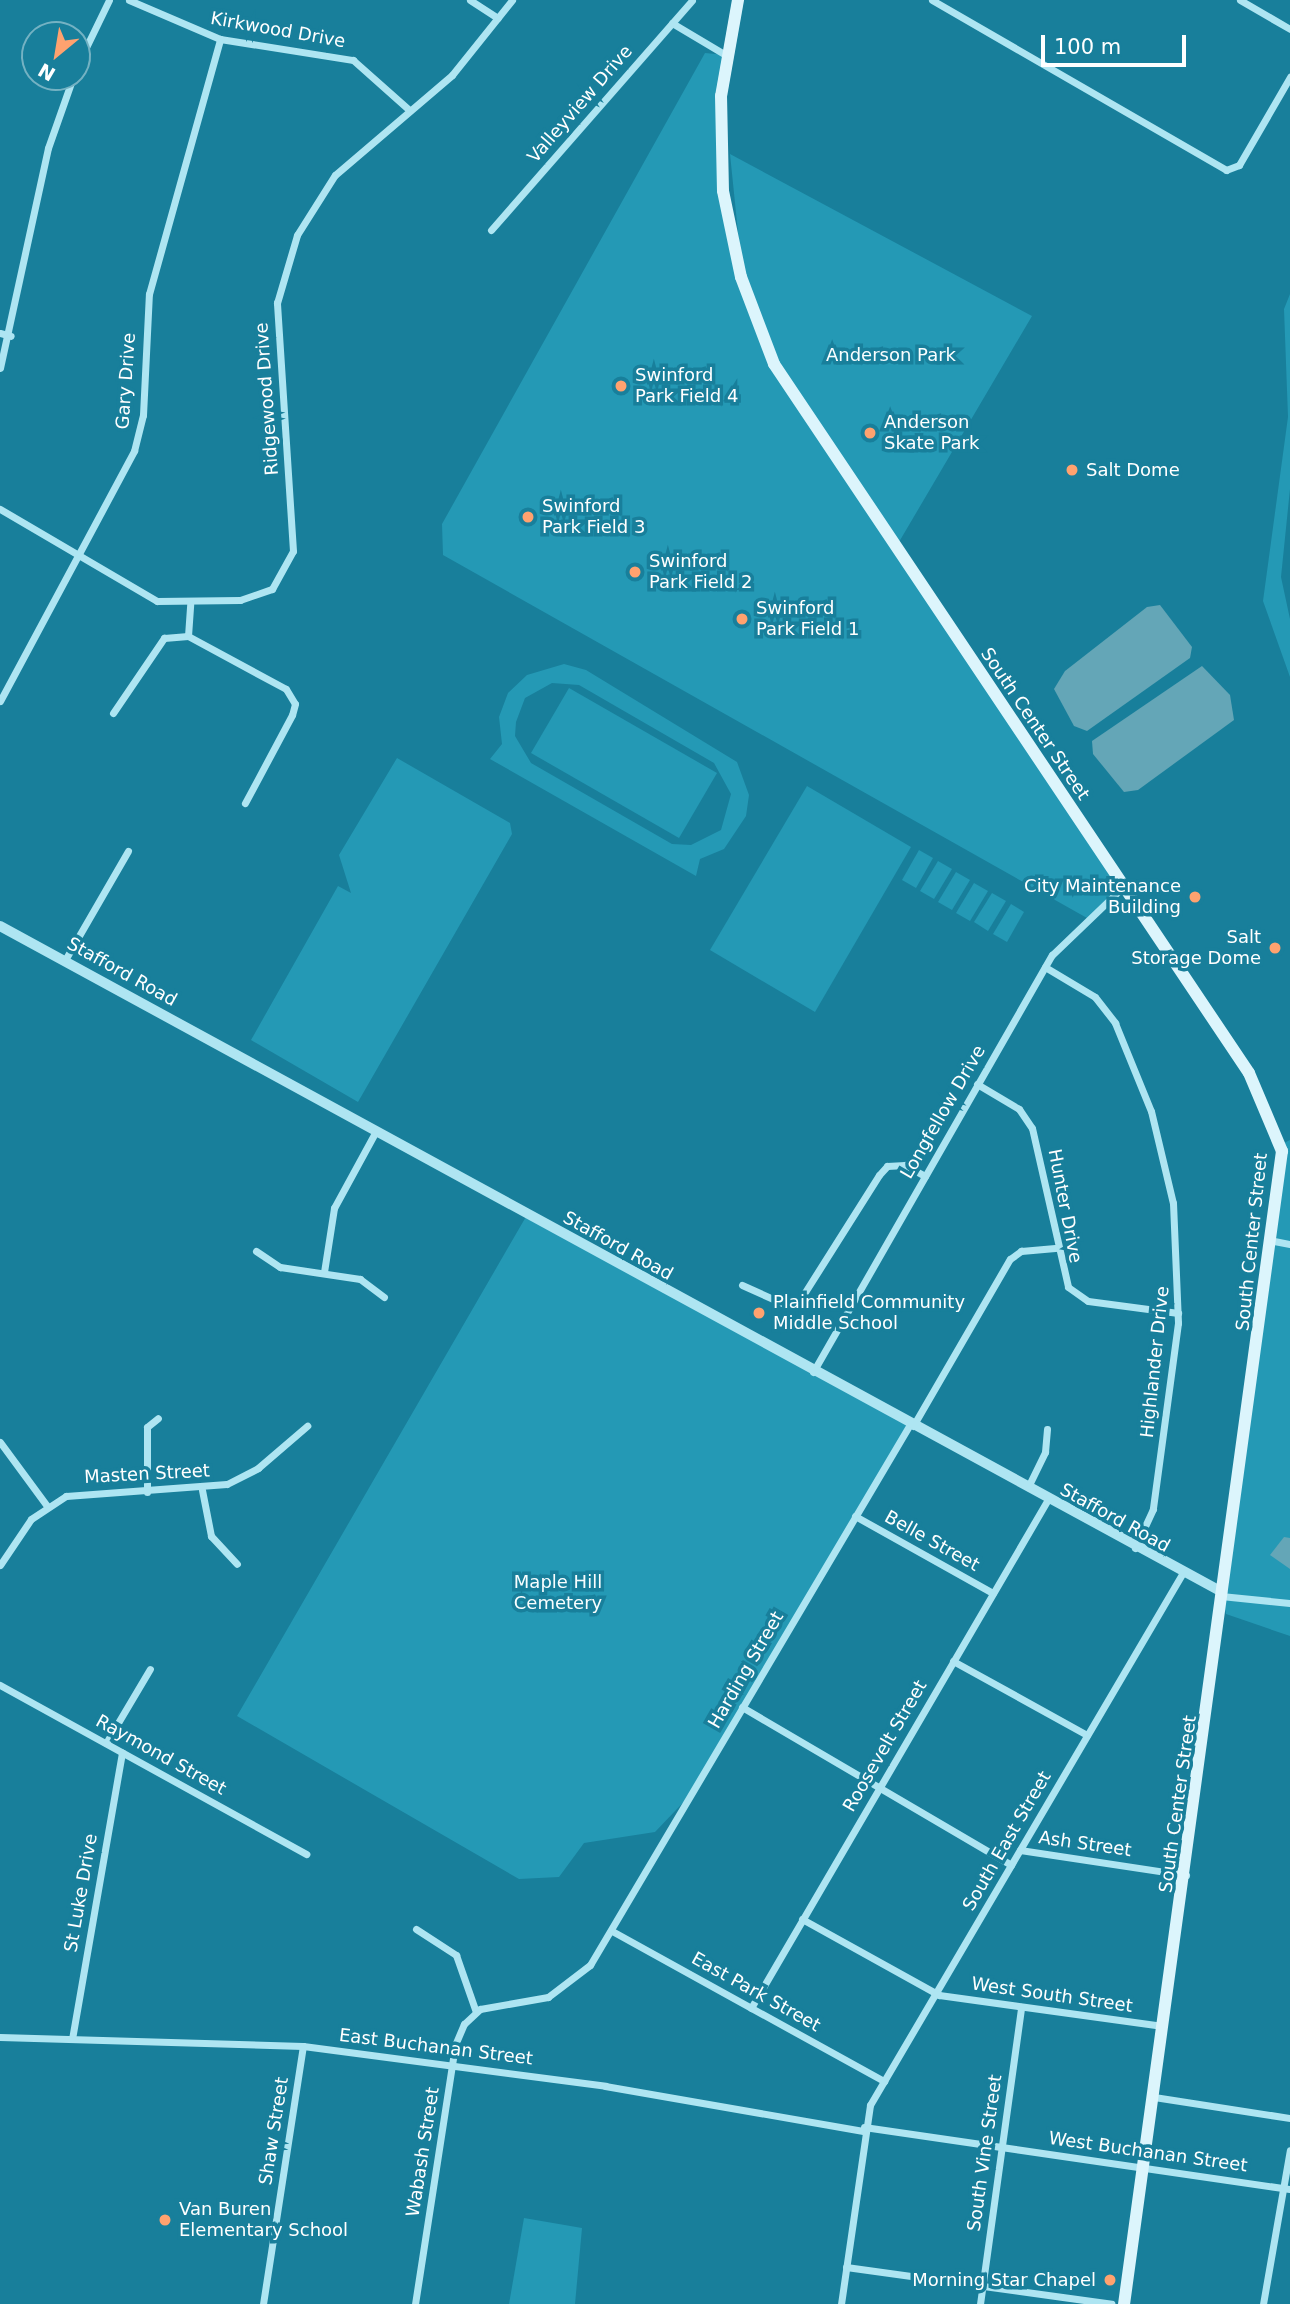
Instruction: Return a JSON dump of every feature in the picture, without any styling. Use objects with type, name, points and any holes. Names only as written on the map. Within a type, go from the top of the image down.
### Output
[{"type":"main road","name":"South Center Street","points":[[738,0],[726,55],[723,191],[741,277],[774,364],[1249,1073],[1285,1142],[1274,1241],[1222,1594],[1186,1875],[1124,2304]]},
{"type":"street","points":[[91,37],[109,0]]},
{"type":"street","name":"Kirkwood Drive","points":[[129,0],[220,39],[342,55],[374,72],[408,109]]},
{"type":"street","points":[[470,0],[498,18]]},
{"type":"street","name":"Ridgewood Drive","points":[[0,509],[157,601],[190,604],[261,596],[291,559],[277,362],[281,280],[316,200],[408,109],[452,75],[512,0]]},
{"type":"street","name":"Valleyview Drive","points":[[491,230],[692,0]]},
{"type":"street","points":[[932,0],[1226,170],[1239,165],[1290,77]]},
{"type":"street","points":[[1240,0],[1290,29]]},
{"type":"street","points":[[672,23],[726,55]]},
{"type":"street","name":"Gary Drive","points":[[0,701],[82,557],[139,435],[149,294],[220,39]]},
{"type":"street","points":[[0,368],[11,336],[48,148],[68,91]]},
{"type":"street","points":[[0,333],[11,336]]},
{"type":"street","points":[[188,636],[190,604]]},
{"type":"street","points":[[113,713],[164,638],[188,636],[286,689],[296,704],[245,803]]},
{"type":"street","points":[[65,960],[128,851]]},
{"type":"street","name":"Longfellow Drive","points":[[813,1373],[1045,967],[1124,886]]},
{"type":"street","name":"Stafford Road","points":[[0,926],[910,1427],[1222,1594]]},
{"type":"street","name":"Highlander Drive","points":[[1045,967],[1102,1003],[1140,1081],[1173,1203],[1178,1314],[1153,1509],[1135,1549]]},
{"type":"street","name":"Hunter Drive","points":[[977,1084],[1019,1109],[1032,1128],[1064,1280],[1080,1298],[1178,1314]]},
{"type":"street","points":[[324,1272],[334,1208],[376,1131]]},
{"type":"street","points":[[742,1286],[784,1304],[800,1300],[887,1166],[905,1165],[925,1176]]},
{"type":"street","points":[[1274,1241],[1290,1244]]},
{"type":"street","name":"Harding Street","points":[[612,1931],[741,1707],[1010,1259],[1021,1251],[1058,1248]]},
{"type":"street","points":[[256,1251],[280,1267],[360,1279],[384,1297]]},
{"type":"street","points":[[147,1492],[147,1427],[158,1418]]},
{"type":"street","name":"Masten Street","points":[[0,1566],[23,1528],[47,1506],[73,1494],[202,1490],[258,1468],[307,1426]]},
{"type":"street","points":[[1026,1490],[1045,1452],[1047,1429]]},
{"type":"street","points":[[0,1442],[47,1506]]},
{"type":"street","points":[[202,1490],[211,1536],[237,1564]]},
{"type":"street","name":"Roosevelt Street","points":[[751,2008],[1047,1501]]},
{"type":"street","name":"Belle Street","points":[[855,1516],[993,1593]]},
{"type":"street","name":"South East Street","points":[[841,2304],[864,2129],[884,2081],[1182,1574]]},
{"type":"street","points":[[1222,1594],[1290,1603]]},
{"type":"street","points":[[953,1661],[1087,1735]]},
{"type":"street","points":[[106,1744],[150,1669]]},
{"type":"street","name":"Raymond Street","points":[[0,1685],[306,1854]]},
{"type":"street","points":[[741,1707],[1011,1865]]},
{"type":"street","name":"St Luke Drive","points":[[72,2039],[122,1752]]},
{"type":"street","name":"Ash Street","points":[[1020,1850],[1186,1875]]},
{"type":"street","name":"West South Street","points":[[802,1919],[936,1993],[1164,2027]]},
{"type":"street","points":[[416,1929],[456,1955],[476,2012],[534,2002],[562,1989],[590,1965],[612,1931]]},
{"type":"street","name":"East Park Street","points":[[612,1931],[884,2081]]},
{"type":"street","name":"South Vine Street","points":[[980,2304],[1021,2007]]},
{"type":"street","name":"Wabash Street","points":[[415,2304],[458,2035],[476,2012]]},
{"type":"street","name":"East Buchanan Street","points":[[0,2037],[303,2046],[452,2064],[864,2129],[1002,2147]]},
{"type":"street","name":"Shaw Street","points":[[263,2304],[303,2046]]},
{"type":"street","points":[[1154,2097],[1290,2118]]},
{"type":"street","name":"West Buchanan Street","points":[[1002,2147],[1286,2188]]},
{"type":"street","points":[[1263,2304],[1286,2188],[1290,2150]]},
{"type":"street","points":[[846,2267],[1111,2304]]},
{"type":"green space","name":"Anderson Park","points":[[705,53],[726,55],[720,140],[743,281],[730,154],[1032,316],[899,542],[1124,886],[1087,918],[443,555],[442,524]]},
{"type":"green space","points":[[1290,294],[1290,489],[1281,577],[1290,619],[1290,677],[1263,601],[1288,417],[1284,309]]},
{"type":"green space","points":[[564,664],[586,670],[737,762],[749,795],[746,816],[724,849],[700,859],[696,876],[490,759],[502,744],[499,717],[508,693],[527,675]],"holes":[[[552,683],[579,685],[714,763],[731,794],[721,830],[691,845],[672,844],[531,763],[515,736],[516,722],[525,698]]]},
{"type":"green space","points":[[569,688],[717,773],[679,838],[531,753]]},
{"type":"green space","points":[[397,758],[510,823],[512,834],[358,1102],[251,1040],[338,886],[351,893],[339,855]]},
{"type":"green space","points":[[807,786],[911,847],[815,1012],[710,950]]},
{"type":"green space","points":[[919,850],[933,858],[916,888],[902,880]]},
{"type":"green space","points":[[938,861],[952,869],[934,899],[920,891]]},
{"type":"green space","points":[[956,872],[970,880],[952,910],[938,902]]},
{"type":"green space","points":[[974,883],[988,891],[970,921],[956,913]]},
{"type":"green space","points":[[992,893],[1006,901],[988,931],[974,922]]},
{"type":"green space","points":[[1011,904],[1024,912],[1007,942],[993,934]]},
{"type":"green space","points":[[1290,1140],[1290,1636],[1226,1614],[1222,1592],[1280,1145]]},
{"type":"green space","name":"Maple Hill Cemetery","points":[[527,1215],[909,1426],[697,1788],[655,1832],[584,1843],[559,1877],[519,1879],[237,1716]]},
{"type":"green space","points":[[524,2218],[582,2228],[575,2304],[509,2304]]},
{"type":"shaded area","points":[[1160,605],[1192,647],[1190,658],[1087,731],[1074,726],[1054,689],[1065,671],[1147,607]]},
{"type":"shaded area","points":[[1202,666],[1230,695],[1234,720],[1138,790],[1124,792],[1093,754],[1092,741]]},
{"type":"shaded area","points":[[1284,1537],[1290,1538],[1290,1569],[1270,1555]]},
{"type":"place","name":"Swinford Park Field 4","points":[[621,386]]},
{"type":"place","name":"Anderson Skate Park","points":[[870,433]]},
{"type":"place","name":"Salt Dome","points":[[1072,470]]},
{"type":"place","name":"Swinford Park Field 3","points":[[528,517]]},
{"type":"place","name":"Swinford Park Field 2","points":[[635,572]]},
{"type":"place","name":"Swinford Park Field 1","points":[[742,619]]},
{"type":"place","name":"City Maintenance Building","points":[[1195,897]]},
{"type":"place","name":"Salt Storage Dome","points":[[1275,948]]},
{"type":"place","name":"Plainfield Community Middle School","points":[[759,1313]]},
{"type":"place","name":"Van Buren Elementary School","points":[[165,2220]]},
{"type":"place","name":"Morning Star Chapel","points":[[1110,2280]]}]
